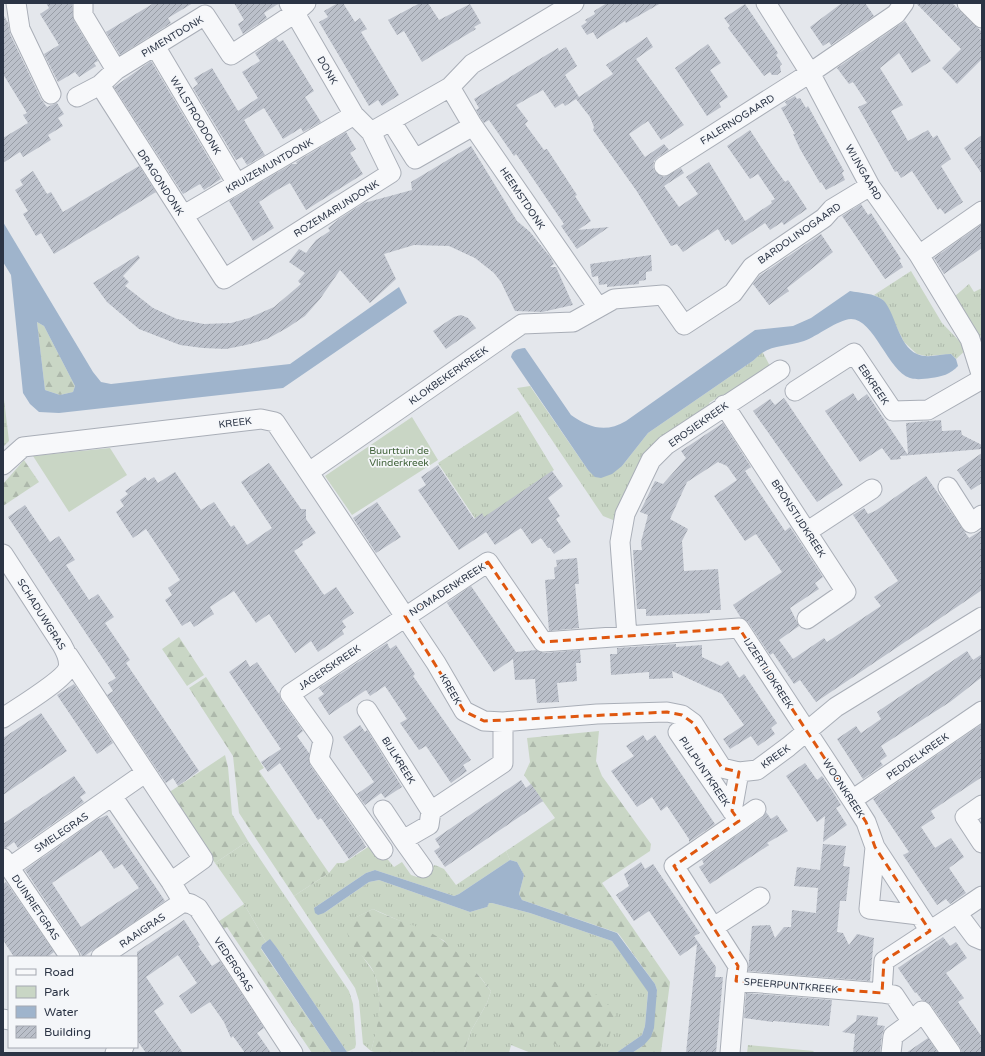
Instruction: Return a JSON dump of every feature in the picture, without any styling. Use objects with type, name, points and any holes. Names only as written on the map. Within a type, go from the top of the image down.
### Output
[{"type":"street","points":[[16,3],[20,29],[51,94]]},
{"type":"street","points":[[83,3],[83,15],[116,70]]},
{"type":"street","points":[[371,132],[450,87],[472,64],[574,3]]},
{"type":"street","name":"WIJNGAARD","points":[[766,3],[810,73],[870,186],[919,255],[970,339],[981,369]]},
{"type":"street","name":"FALERNOGAARD","points":[[664,166],[810,73],[896,14],[904,3]]},
{"type":"street","points":[[967,3],[982,18]]},
{"type":"street","name":"PIMENTDONK","points":[[77,97],[100,85],[116,70],[205,15],[231,55],[297,6]]},
{"type":"street","name":"DONK","points":[[297,6],[354,115],[371,132]]},
{"type":"street","name":"WALSTROODONK","points":[[155,46],[237,184]]},
{"type":"street","name":"DRAGONDONK","points":[[100,85],[224,279]]},
{"type":"street","name":"HEEMSTDONK","points":[[450,87],[473,126],[598,307]]},
{"type":"street","name":"KRUIZEMUNTDONK","points":[[184,215],[354,115]]},
{"type":"street","points":[[391,121],[416,159],[473,126]]},
{"type":"street","name":"ROZEMARIJNDONK","points":[[224,279],[391,173],[371,132]]},
{"type":"street","name":"BARDOLINOGAARD","points":[[598,307],[614,299],[663,295],[684,325],[733,293],[752,267],[824,218],[832,209],[870,186]]},
{"type":"street","points":[[919,255],[982,211]]},
{"type":"street","name":"KLOKBEKERKREEK","points":[[309,472],[522,324],[572,322],[598,307]]},
{"type":"street","name":"EBKREEK","points":[[795,391],[854,353],[893,411],[928,410],[981,369]]},
{"type":"street","name":"EROSIEKREEK","points":[[627,636],[620,542],[625,514],[652,460],[666,445],[724,405],[780,370]]},
{"type":"street","name":"BRONSTIJDKREEK","points":[[724,405],[808,531],[846,592],[807,619]]},
{"type":"street","name":"KREEK","points":[[3,465],[23,447],[261,419],[275,422],[436,663],[464,711],[484,721],[503,722],[597,714],[667,712],[682,716],[692,723],[722,768],[739,772],[757,770],[807,732],[836,707],[982,617]]},
{"type":"street","points":[[948,487],[971,523],[982,515]]},
{"type":"street","points":[[808,531],[872,489]]},
{"type":"street","name":"SCHADUWGRAS","points":[[3,718],[60,679],[68,667],[68,655],[44,615],[5,562]]},
{"type":"street","name":"NOMADENKREEK","points":[[405,616],[488,562],[543,642],[627,636]]},
{"type":"street","name":"JAGERSKREEK","points":[[383,850],[318,759],[323,740],[290,694],[405,616]]},
{"type":"street","name":"IJZERTIJDKREEK","points":[[627,636],[740,628],[807,732]]},
{"type":"street","points":[[68,655],[203,859],[171,882]]},
{"type":"street","name":"BIJLKREEK","points":[[367,710],[431,811]]},
{"type":"street","name":"PEDDELKREEK","points":[[852,800],[982,711]]},
{"type":"street","points":[[403,840],[429,825],[431,811],[503,764],[503,722]]},
{"type":"street","name":"PIJLPUNTKREEK","points":[[678,732],[735,816]]},
{"type":"street","name":"WOONKREEK","points":[[807,732],[866,822],[875,847],[930,931]]},
{"type":"street","name":"PIJLPUNTKREEK","points":[[735,816],[739,772]]},
{"type":"street","points":[[145,773],[112,796],[183,902]]},
{"type":"street","name":"SMELEGRAS","points":[[6,862],[112,796]]},
{"type":"street","points":[[982,805],[965,817],[982,843]]},
{"type":"street","points":[[735,816],[756,809]]},
{"type":"street","points":[[383,810],[423,868]]},
{"type":"street","name":"SPEERPUNTKREEK","points":[[735,816],[674,866],[738,966],[736,981],[894,995],[912,1022]]},
{"type":"street","name":"WOONKREEK","points":[[875,847],[868,909],[919,915]]},
{"type":"street","name":"DUINRIETGRAS","points":[[6,862],[69,956]]},
{"type":"street","points":[[882,994],[884,961],[982,896]]},
{"type":"street","points":[[714,927],[760,897]]},
{"type":"street","name":"RAAIGRAS","points":[[102,956],[183,902]]},
{"type":"street","name":"VEDERGRAS","points":[[183,902],[198,908],[293,1053]]},
{"type":"street","points":[[957,913],[975,937],[982,940]]},
{"type":"street","points":[[730,1053],[736,981]]},
{"type":"street","points":[[891,1053],[893,1036],[912,1022],[922,1011],[951,1053]]},
{"type":"highlighted area","points":[[488,562],[543,642],[739,628],[866,822],[875,847],[930,931],[884,961],[882,993],[736,981],[738,966],[674,866],[739,821],[732,811],[739,772],[722,768],[693,723],[682,715],[667,712],[484,721],[464,711],[405,616]]},
{"type":"green space","points":[[911,271],[942,323],[967,349],[956,359],[951,354],[926,356],[917,354],[904,342],[883,300],[874,295]]},
{"type":"green space","points":[[969,284],[974,292],[982,288],[982,335],[980,337],[954,297]]},
{"type":"green space","points":[[37,322],[44,326],[75,386],[73,392],[60,395],[45,390]]},
{"type":"green space","points":[[762,351],[770,366],[720,401],[717,398],[709,403],[711,407],[661,440],[618,522],[603,516],[517,388],[530,386],[588,470],[622,466],[648,433],[754,360]]},
{"type":"green space","points":[[3,391],[9,441],[3,447]]},
{"type":"green space","points":[[518,411],[554,470],[478,523],[438,463]]},
{"type":"green space","name":"Buurttuin de Vlinderkreek","points":[[412,417],[438,460],[352,515],[325,476]]},
{"type":"green space","points":[[110,448],[127,475],[69,512],[33,456]]},
{"type":"green space","points":[[24,460],[39,482],[3,506],[3,484]]},
{"type":"green space","points":[[179,637],[204,675],[187,686],[162,649]]},
{"type":"green space","points":[[206,677],[264,768],[259,771],[329,873],[294,896],[239,813],[233,756],[189,688]]},
{"type":"green space","points":[[599,731],[596,761],[602,776],[651,844],[650,851],[602,883],[670,982],[661,1053],[632,1053],[644,1045],[657,990],[655,984],[618,933],[522,900],[519,894],[524,875],[517,862],[510,860],[506,851],[555,818],[524,775],[530,762],[527,738]]},
{"type":"green space","points":[[225,755],[228,767],[232,814],[248,841],[215,863],[168,793]]},
{"type":"green space","points":[[248,841],[349,991],[353,1004],[356,1044],[355,1048],[347,1052],[277,948],[270,940],[266,942],[244,904],[215,863]]},
{"type":"green space","points":[[374,843],[394,867],[402,862],[411,875],[417,877],[435,865],[444,869],[456,885],[506,851],[510,860],[454,896],[375,870],[366,873],[314,908],[324,913],[369,882],[379,880],[470,912],[487,907],[489,903],[492,903],[530,913],[612,941],[648,991],[645,1026],[642,1035],[616,1053],[531,1053],[511,1045],[509,1053],[464,1053],[471,1031],[487,1003],[491,991],[481,978],[443,940],[373,909],[351,920],[350,939],[375,974],[380,997],[379,1022],[371,1051],[363,1044],[359,1001],[355,988],[294,896],[329,873],[337,863],[344,863]]},
{"type":"green space","points":[[244,904],[266,942],[262,945],[261,949],[332,1053],[312,1053],[227,927],[217,934],[212,926]]},
{"type":"green space","points":[[373,909],[392,918],[425,930],[444,941],[477,973],[491,991],[487,1003],[471,1031],[464,1053],[377,1053],[371,1051],[376,1032],[380,1004],[378,985],[369,964],[355,948],[347,931],[350,920]]},
{"type":"green space","points":[[542,978],[594,993],[616,1012],[609,1038],[596,1050],[582,1052],[508,1030],[520,1004]]},
{"type":"green space","points":[[748,1045],[814,1051],[812,1053],[747,1053]]},
{"type":"water","points":[[3,222],[93,372],[101,382],[111,384],[290,364],[399,287],[407,303],[283,388],[59,413],[39,412],[30,404],[23,393],[11,275],[3,262]],"holes":[[[37,322],[44,326],[75,386],[73,392],[60,395],[45,390]]]},
{"type":"water","points":[[850,291],[871,295],[883,300],[891,312],[905,344],[911,350],[917,354],[925,356],[951,354],[956,359],[958,366],[946,375],[938,377],[920,379],[910,378],[895,366],[867,327],[859,321],[851,319],[846,320],[804,341],[772,348],[766,351],[648,433],[622,466],[612,474],[601,478],[595,477],[588,470],[511,357],[514,351],[525,348],[571,415],[591,426],[605,428],[612,427],[626,421],[755,330],[793,326],[811,318]]},
{"type":"water","points":[[510,860],[517,862],[524,875],[519,894],[522,900],[617,933],[655,984],[657,990],[654,1028],[651,1037],[644,1045],[632,1053],[616,1053],[642,1035],[645,1026],[648,992],[612,941],[530,913],[492,903],[489,903],[487,907],[470,912],[379,880],[369,882],[324,913],[318,915],[315,913],[314,908],[366,873],[375,870],[454,896]]},
{"type":"water","points":[[270,939],[347,1052],[332,1053],[261,948],[262,945]]},
{"type":"building","points":[[46,3],[72,3],[74,21],[98,61],[94,63],[96,66],[79,77],[75,72],[58,82],[44,54],[59,45],[40,14],[49,8]]},
{"type":"building","points":[[154,3],[193,3],[168,18],[171,23],[120,55],[106,32]]},
{"type":"building","points":[[234,3],[278,4],[264,13],[267,18],[243,34],[238,24],[244,20]]},
{"type":"building","points":[[338,3],[343,3],[355,22],[360,18],[367,29],[361,32],[399,95],[382,106],[378,100],[369,106],[319,22],[328,17],[324,11]]},
{"type":"building","points":[[420,3],[428,3],[439,20],[470,4],[481,23],[474,27],[476,29],[422,62],[404,31],[397,35],[388,20]]},
{"type":"building","points":[[607,3],[661,3],[626,23],[625,21],[597,39],[593,32],[587,35],[581,26],[587,22],[585,20],[595,14],[594,11]]},
{"type":"building","points":[[842,3],[865,3],[874,16],[831,45],[829,42],[823,46],[810,27]]},
{"type":"building","points":[[916,3],[952,3],[982,32],[982,59],[957,84],[942,68],[961,49]]},
{"type":"building","points":[[745,4],[778,53],[776,55],[782,64],[780,66],[781,72],[777,75],[772,75],[770,72],[764,76],[728,28],[730,26],[724,18]]},
{"type":"building","points":[[3,14],[8,23],[10,34],[41,99],[47,107],[57,103],[64,114],[58,118],[63,126],[48,135],[51,140],[23,157],[20,152],[3,163],[3,138],[28,123],[23,115],[27,113],[3,74]]},
{"type":"building","points":[[905,21],[931,61],[912,73],[899,53],[880,68],[903,105],[891,111],[908,141],[928,130],[933,138],[937,135],[951,159],[941,166],[963,202],[945,214],[940,208],[938,210],[912,171],[901,178],[897,171],[895,172],[858,107],[867,103],[853,82],[849,84],[837,68]]},
{"type":"building","points":[[647,37],[653,47],[636,59],[684,125],[661,140],[648,121],[629,134],[645,157],[664,144],[669,150],[654,161],[653,167],[655,172],[664,177],[681,168],[684,173],[664,186],[679,207],[698,194],[686,177],[709,162],[745,221],[772,203],[771,201],[775,199],[758,174],[750,179],[727,146],[750,130],[772,164],[785,182],[788,180],[807,209],[784,225],[782,222],[770,230],[765,223],[732,245],[728,239],[725,241],[718,229],[683,252],[677,244],[671,246],[636,190],[593,130],[594,127],[590,117],[576,99],[565,106],[563,103],[555,108],[543,90],[516,105],[528,121],[525,124],[544,150],[547,149],[577,195],[575,196],[591,221],[578,230],[609,227],[577,249],[561,226],[564,224],[516,154],[514,156],[489,120],[484,123],[476,110],[479,108],[474,99],[558,48],[559,51],[566,47],[577,66],[565,75],[579,97],[613,74],[606,65]]},
{"type":"building","points":[[276,38],[279,42],[283,40],[314,91],[305,97],[321,122],[303,132],[301,128],[283,139],[264,108],[244,120],[265,155],[247,165],[242,157],[236,160],[193,88],[198,84],[194,78],[212,68],[238,111],[258,98],[242,72],[260,61],[255,53]]},
{"type":"building","points":[[708,44],[721,63],[710,70],[728,97],[719,103],[721,107],[707,116],[675,68]]},
{"type":"building","points":[[151,61],[221,179],[204,190],[200,184],[183,194],[114,87]]},
{"type":"building","points":[[795,96],[797,99],[800,98],[806,108],[808,106],[844,171],[842,173],[845,180],[826,190],[821,182],[820,183],[800,149],[793,134],[795,134],[781,108],[787,105],[785,102]]},
{"type":"building","points":[[346,132],[356,149],[350,153],[363,174],[306,210],[290,183],[279,189],[259,202],[274,228],[253,241],[229,201],[292,164],[297,164],[296,162]]},
{"type":"building","points":[[982,135],[982,174],[964,148]]},
{"type":"building","points":[[471,146],[517,221],[530,232],[551,258],[554,264],[550,267],[556,267],[573,305],[542,312],[515,311],[501,282],[494,273],[475,258],[449,246],[414,245],[384,254],[396,279],[370,303],[340,270],[320,299],[305,316],[287,328],[267,339],[246,345],[226,349],[203,348],[180,345],[139,329],[107,302],[93,283],[138,255],[140,258],[123,276],[129,282],[125,286],[153,308],[177,319],[204,324],[231,323],[249,318],[274,307],[301,284],[298,281],[305,273],[289,262],[299,249],[306,253],[316,240],[330,231],[328,228],[364,203],[412,190],[411,182]]},
{"type":"building","points":[[139,166],[156,192],[54,254],[41,233],[36,236],[23,214],[28,211],[15,190],[23,185],[20,180],[33,171],[47,194],[51,192],[63,212]]},
{"type":"building","points":[[861,204],[868,215],[871,213],[901,259],[899,260],[903,267],[885,279],[842,216]]},
{"type":"building","points":[[982,224],[982,248],[944,274],[934,258]]},
{"type":"building","points":[[821,234],[833,252],[787,288],[789,291],[769,305],[753,284],[759,276]]},
{"type":"building","points":[[651,255],[652,271],[646,272],[646,280],[639,281],[639,284],[607,287],[607,284],[599,285],[598,276],[592,277],[590,264]]},
{"type":"building","points":[[461,315],[468,318],[476,328],[446,349],[433,331],[454,317]]},
{"type":"building","points":[[853,393],[858,401],[867,394],[908,455],[906,423],[941,420],[942,431],[961,430],[962,435],[982,445],[982,449],[900,456],[901,459],[891,460],[882,448],[860,462],[825,411]]},
{"type":"building","points":[[784,398],[843,485],[817,502],[753,411],[770,399],[775,405]]},
{"type":"building","points":[[723,423],[751,467],[745,471],[785,531],[790,527],[823,577],[815,583],[819,589],[790,608],[799,626],[779,640],[793,659],[824,638],[827,642],[881,606],[874,597],[898,581],[853,515],[864,508],[868,514],[875,511],[926,476],[969,538],[982,530],[982,590],[816,702],[800,680],[794,684],[773,653],[770,655],[748,622],[741,618],[733,605],[782,572],[756,534],[745,541],[714,496],[737,480],[727,466],[718,462],[687,482],[670,519],[688,529],[682,541],[684,571],[718,569],[721,610],[710,610],[710,613],[646,616],[646,609],[637,609],[633,550],[642,550],[641,542],[648,515],[640,512],[655,481],[663,484],[686,458],[681,451]]},
{"type":"building","points":[[982,453],[982,483],[971,490],[957,470]]},
{"type":"building","points":[[269,463],[301,509],[306,509],[306,519],[316,533],[302,542],[303,545],[294,551],[324,595],[336,587],[354,613],[342,621],[346,627],[342,630],[344,634],[318,652],[311,641],[295,653],[269,614],[256,623],[234,591],[210,607],[214,614],[194,627],[190,621],[182,626],[165,600],[172,595],[168,588],[180,580],[146,529],[133,538],[116,512],[124,506],[120,500],[128,494],[125,491],[145,477],[148,481],[154,477],[158,483],[175,472],[201,510],[214,502],[231,527],[234,525],[247,545],[272,528],[241,482]]},
{"type":"building","points":[[438,465],[474,519],[482,513],[484,517],[552,471],[563,486],[548,498],[560,516],[556,519],[571,542],[554,554],[541,538],[532,544],[521,528],[495,545],[486,532],[459,550],[418,490],[426,485],[421,477]]},
{"type":"building","points":[[377,502],[401,537],[376,553],[353,518]]},
{"type":"building","points":[[25,505],[50,542],[59,536],[75,560],[66,565],[89,600],[98,594],[114,617],[105,623],[130,660],[126,663],[199,771],[178,786],[173,778],[166,783],[107,695],[113,691],[108,683],[116,678],[8,517]]},
{"type":"building","points":[[577,558],[579,584],[575,584],[579,628],[549,631],[545,580],[555,579],[554,568],[557,566],[556,560]]},
{"type":"building","points":[[471,586],[516,652],[536,650],[544,653],[580,650],[581,663],[576,663],[577,681],[557,683],[559,702],[537,703],[535,679],[515,680],[513,659],[494,672],[447,603]]},
{"type":"building","points":[[387,643],[390,649],[396,645],[415,674],[413,676],[471,760],[463,765],[467,771],[451,783],[426,746],[419,750],[400,723],[407,719],[385,686],[370,696],[366,690],[329,715],[318,698],[324,694],[319,688]]},
{"type":"building","points":[[676,644],[676,647],[702,645],[702,657],[721,666],[728,661],[739,678],[744,674],[777,723],[771,728],[775,734],[758,746],[751,736],[730,749],[723,739],[744,725],[722,694],[672,671],[673,678],[649,679],[649,672],[611,675],[610,654],[617,654],[617,648]]},
{"type":"building","points":[[967,651],[973,660],[982,654],[982,677],[950,702],[881,746],[887,756],[880,761],[883,765],[863,779],[837,739],[856,726],[861,733],[881,719],[877,712]]},
{"type":"building","points":[[246,660],[250,667],[257,662],[303,731],[297,736],[309,753],[310,765],[366,847],[349,859],[321,818],[318,820],[280,763],[268,772],[261,762],[281,749],[229,672]]},
{"type":"building","points":[[74,684],[113,743],[97,754],[57,695]]},
{"type":"building","points":[[41,713],[67,751],[3,795],[3,738]]},
{"type":"building","points":[[982,724],[982,777],[931,811],[935,818],[921,827],[935,848],[951,838],[964,857],[949,868],[966,893],[950,904],[946,899],[937,905],[903,855],[909,852],[873,799]]},
{"type":"building","points":[[360,725],[365,732],[367,730],[402,787],[385,798],[381,793],[365,805],[357,794],[374,782],[343,737]]},
{"type":"building","points":[[643,735],[647,741],[655,735],[715,824],[689,842],[689,839],[667,806],[661,811],[652,797],[637,807],[611,771],[634,756],[626,746]]},
{"type":"building","points":[[805,763],[817,780],[822,776],[831,789],[841,805],[836,808],[847,825],[823,842],[825,816],[817,822],[786,776]]},
{"type":"building","points":[[74,776],[86,793],[80,797],[84,802],[18,848],[14,842],[6,848],[3,847],[3,824]]},
{"type":"building","points":[[521,780],[526,788],[531,784],[543,801],[445,867],[434,851],[440,847],[435,839]]},
{"type":"building","points":[[766,812],[771,819],[777,815],[788,831],[767,843],[769,845],[710,884],[699,867],[704,864],[702,860],[762,818]]},
{"type":"building","points":[[107,815],[165,901],[82,956],[25,870],[96,820]],"holes":[[[101,850],[114,869],[122,864],[139,888],[81,927],[52,883]]]},
{"type":"building","points":[[823,844],[846,846],[843,866],[850,867],[846,901],[840,901],[837,932],[843,933],[849,945],[857,934],[874,938],[870,981],[748,971],[752,926],[770,925],[775,938],[784,927],[791,927],[792,910],[816,913],[818,888],[794,886],[797,867],[820,870]]},
{"type":"building","points":[[641,862],[645,869],[653,864],[700,933],[694,936],[716,967],[715,977],[723,977],[716,1053],[686,1053],[697,944],[680,956],[649,911],[634,921],[616,895],[629,886],[624,874]]},
{"type":"building","points":[[6,882],[54,952],[48,956],[13,956],[3,940],[3,885]]},
{"type":"building","points":[[184,920],[200,945],[198,946],[212,966],[220,961],[264,1028],[257,1033],[271,1053],[245,1053],[233,1036],[231,1038],[224,1022],[210,1002],[191,1014],[179,996],[197,983],[178,955],[146,977],[164,1004],[154,1011],[183,1053],[146,1053],[138,1041],[137,952]]},
{"type":"building","points":[[943,937],[950,946],[956,942],[967,958],[946,973],[964,998],[958,1002],[982,1037],[982,1053],[962,1053],[960,1047],[931,1005],[922,1000],[916,992],[915,993],[898,968]]},
{"type":"building","points":[[746,993],[832,1000],[829,1026],[773,1022],[744,1018]]},
{"type":"building","points":[[857,1015],[878,1017],[877,1025],[885,1026],[882,1035],[880,1053],[853,1053],[855,1034],[842,1032],[856,1021]]},
{"type":"building","points":[[928,1038],[938,1053],[906,1053]]}]
